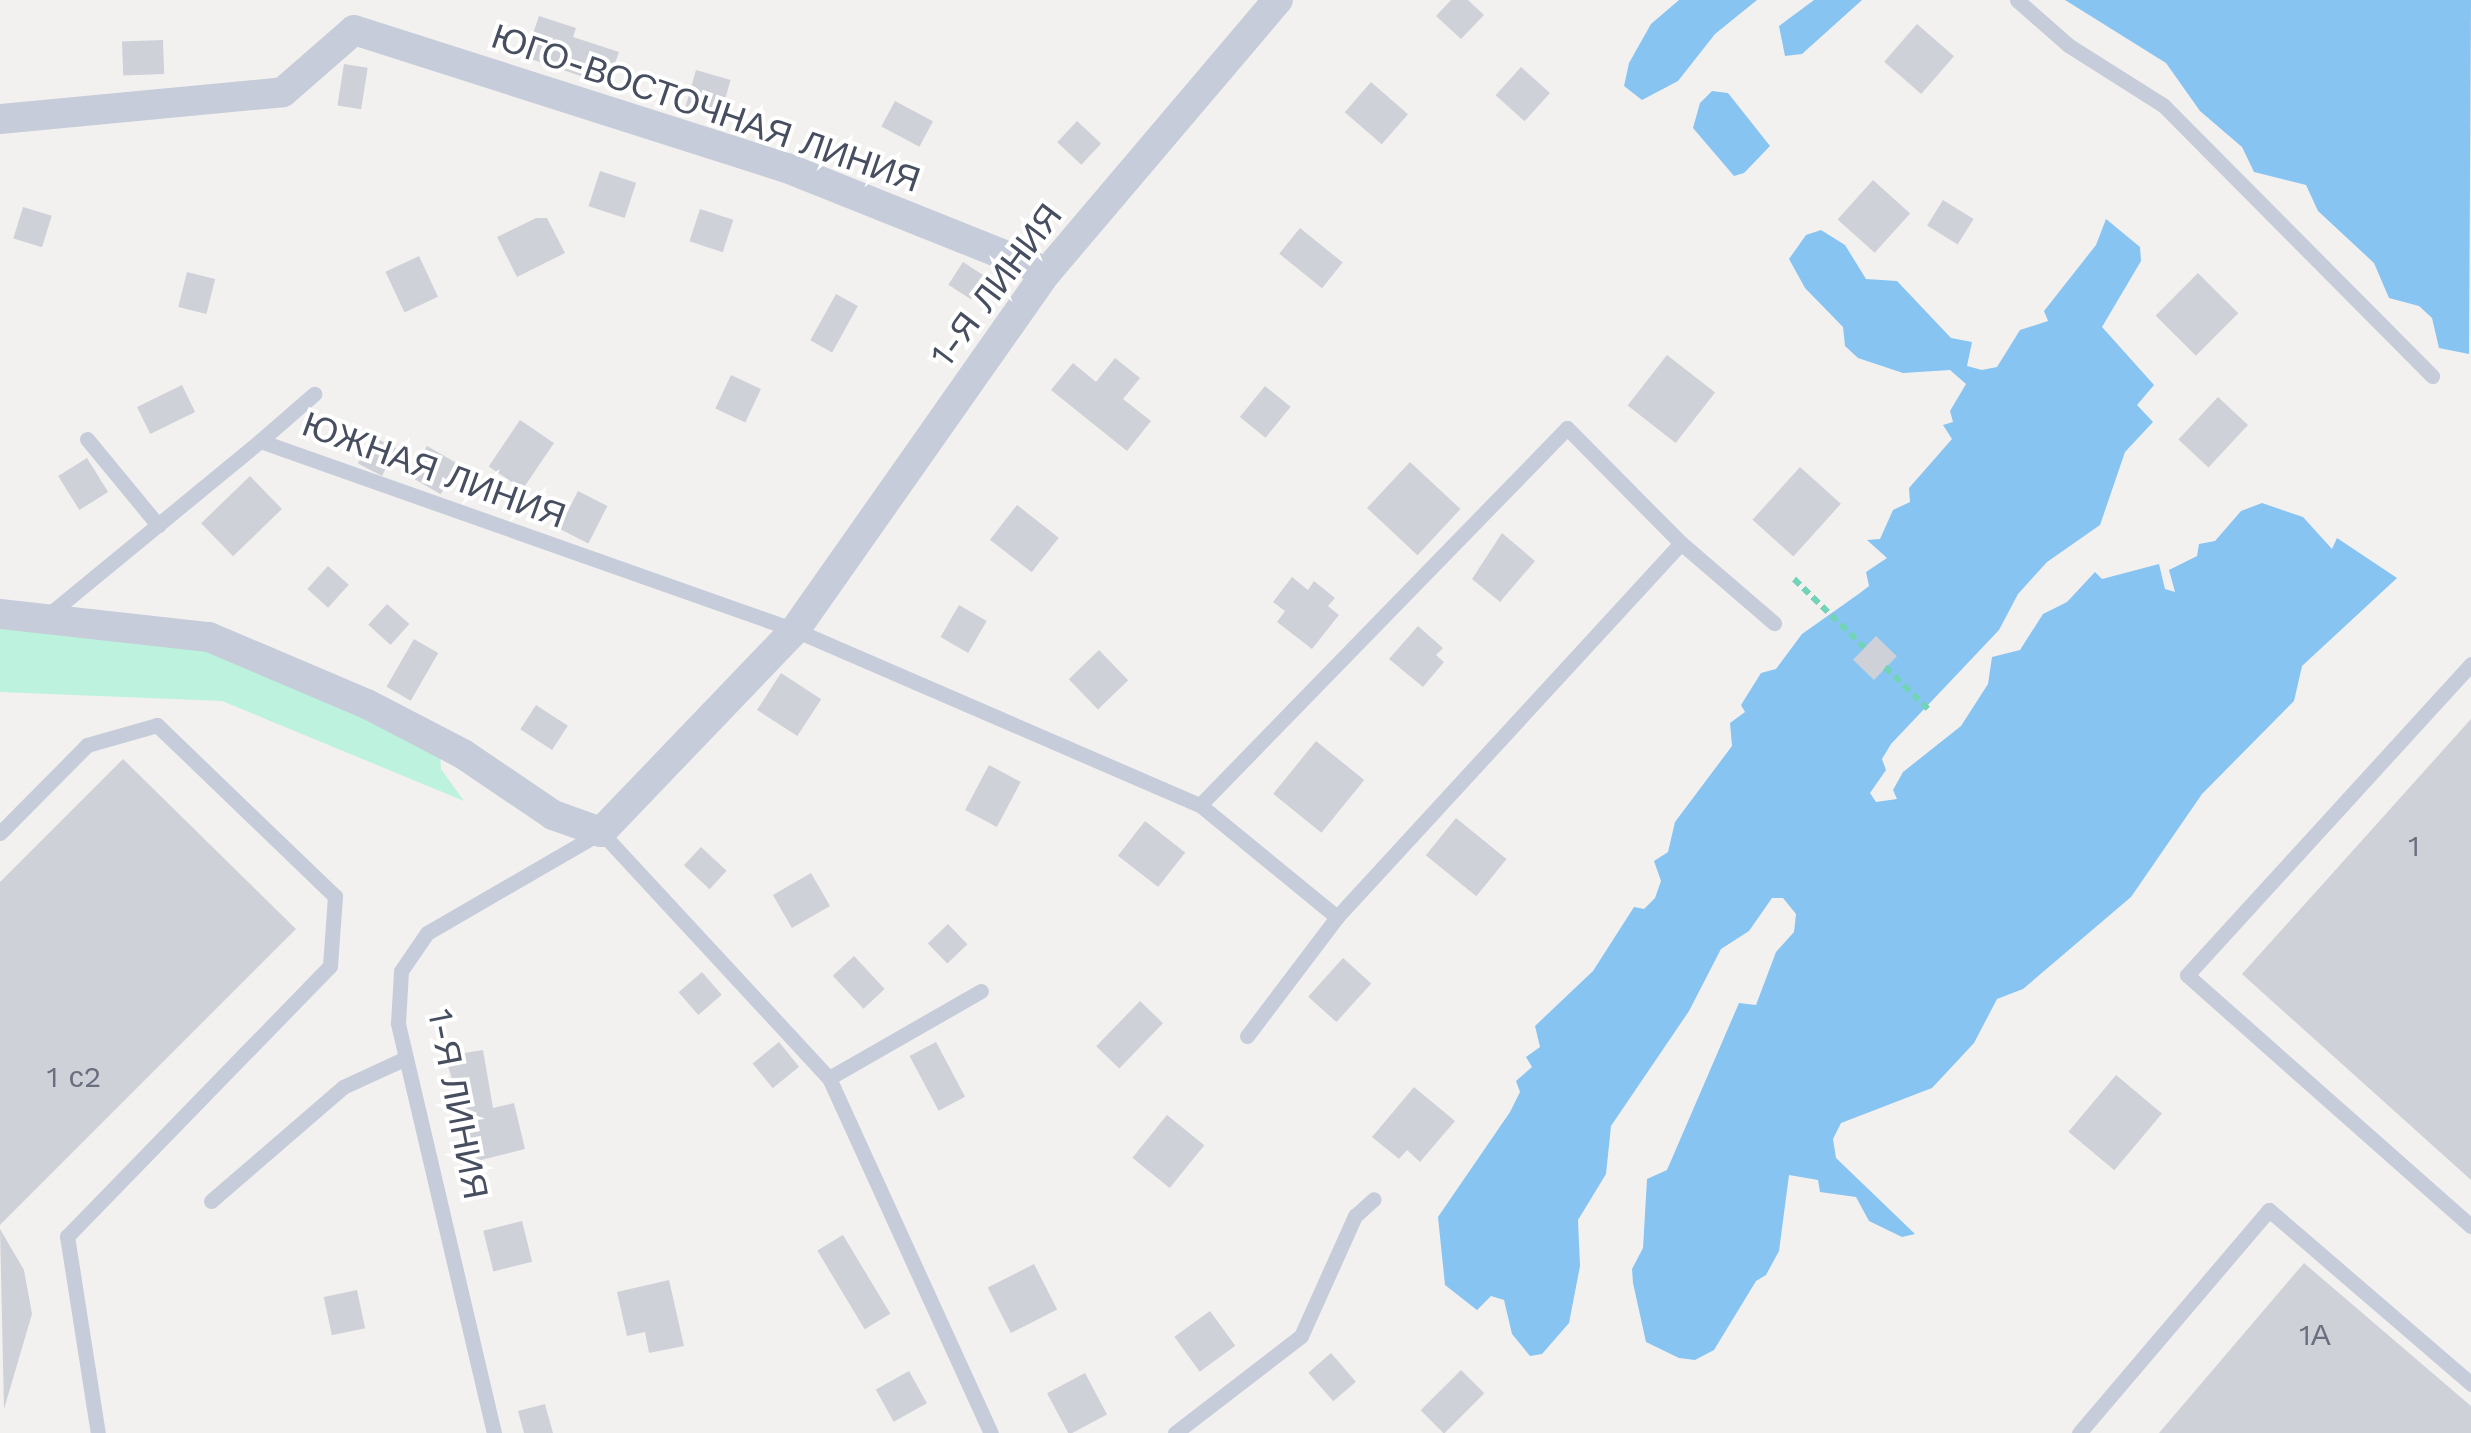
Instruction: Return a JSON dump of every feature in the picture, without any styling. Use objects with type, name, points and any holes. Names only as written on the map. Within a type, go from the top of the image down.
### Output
[{"type":"street","name":"1-Я ЛИНИЯ","points":[[601,832],[795,630],[1047,272],[1278,0]]},
{"type":"street","name":"ЮГО-ВОСТОЧНАЯ ЛИНИЯ","points":[[0,119],[283,92],[354,30],[787,168],[1047,272]]},
{"type":"street","points":[[0,614],[209,637],[367,704],[462,754],[552,815],[601,832]]},
{"type":"lane","points":[[2018,0],[2068,44],[2163,105],[2432,376]]},
{"type":"lane","points":[[260,440],[314,394]]},
{"type":"lane","points":[[1200,805],[1567,428],[1681,543],[1774,624]]},
{"type":"lane","points":[[87,439],[158,525]]},
{"type":"lane","name":"ЮЖНАЯ ЛИНИЯ","points":[[44,618],[260,440],[795,630]]},
{"type":"lane","points":[[1247,1036],[1337,917],[1681,543]]},
{"type":"lane","points":[[795,630],[1200,805],[1337,917]]},
{"type":"lane","points":[[2471,664],[2187,976],[2471,1226]]},
{"type":"lane","points":[[0,833],[87,746],[157,725],[335,896],[330,966],[67,1236],[98,1433]]},
{"type":"lane","points":[[601,832],[828,1078],[991,1433]]},
{"type":"lane","name":"1-Я ЛИНИЯ","points":[[494,1433],[398,1023],[401,971],[427,933],[601,832]]},
{"type":"lane","points":[[828,1078],[981,991]]},
{"type":"lane","points":[[211,1201],[343,1087],[406,1058]]},
{"type":"lane","points":[[1174,1433],[1301,1336],[1356,1216],[1374,1199]]},
{"type":"lane","points":[[2079,1433],[2269,1210],[2471,1384]]},
{"type":"path","points":[[1794,579],[1864,647]]},
{"type":"path","points":[[1885,667],[1928,709]]},
{"type":"green space","points":[[0,629],[206,643],[440,751],[441,769],[464,801],[222,701],[0,692]]},
{"type":"water","points":[[1679,0],[1757,0],[1715,34],[1678,81],[1642,100],[1624,86],[1629,63],[1651,24]]},
{"type":"water","points":[[1814,0],[1862,0],[1802,54],[1785,56],[1779,26]]},
{"type":"water","points":[[2065,0],[2471,0],[2469,354],[2439,348],[2432,318],[2419,306],[2389,298],[2374,263],[2318,211],[2306,185],[2254,172],[2242,147],[2200,111],[2166,63]]},
{"type":"water","points":[[1712,91],[1728,93],[1770,146],[1744,173],[1734,176],[1693,128],[1700,103]]},
{"type":"water","points":[[2106,219],[2140,247],[2141,261],[2102,327],[2154,385],[2137,405],[2153,422],[2125,452],[2100,525],[2047,562],[2018,594],[1999,630],[1891,744],[1882,759],[1886,770],[1870,793],[1876,802],[1897,799],[1893,790],[1903,772],[1961,726],[1988,684],[1992,657],[2020,650],[2043,614],[2067,602],[2095,572],[2102,579],[2159,564],[2165,589],[2175,592],[2169,570],[2197,556],[2199,544],[2215,541],[2241,511],[2262,503],[2303,517],[2332,549],[2337,538],[2397,578],[2302,666],[2294,701],[2202,794],[2131,897],[2023,989],[1997,999],[1974,1043],[1932,1088],[1841,1123],[1833,1139],[1836,1158],[1915,1234],[1902,1237],[1869,1221],[1856,1197],[1820,1192],[1818,1180],[1789,1175],[1779,1251],[1766,1275],[1756,1281],[1714,1350],[1695,1360],[1679,1358],[1646,1342],[1633,1283],[1632,1269],[1643,1248],[1647,1179],[1667,1170],[1739,1003],[1756,1005],[1776,952],[1794,932],[1796,914],[1783,898],[1772,898],[1749,931],[1721,949],[1689,1011],[1611,1126],[1606,1174],[1578,1220],[1580,1266],[1569,1323],[1542,1354],[1530,1356],[1512,1334],[1504,1300],[1491,1296],[1477,1310],[1445,1285],[1438,1217],[1510,1112],[1520,1092],[1516,1081],[1532,1067],[1526,1057],[1540,1047],[1535,1026],[1593,971],[1634,907],[1644,909],[1655,898],[1661,881],[1654,861],[1668,852],[1675,822],[1732,746],[1730,723],[1745,712],[1741,705],[1761,673],[1776,669],[1802,634],[1869,586],[1866,572],[1887,558],[1867,540],[1880,539],[1893,510],[1910,502],[1909,488],[1952,439],[1943,425],[1953,422],[1950,411],[1966,384],[1950,370],[1903,373],[1858,358],[1845,346],[1843,327],[1805,288],[1789,259],[1806,235],[1821,230],[1845,245],[1866,279],[1897,281],[1951,338],[1972,342],[1967,366],[1982,370],[1997,367],[2020,330],[2048,321],[2044,311],[2096,245]]},
{"type":"building","points":[[1451,0],[1468,0],[1484,15],[1461,39],[1436,16]]},
{"type":"building","points":[[539,16],[576,28],[573,37],[619,52],[607,85],[525,57]]},
{"type":"building","points":[[1917,24],[1954,56],[1921,94],[1884,62]]},
{"type":"building","points":[[163,40],[164,74],[123,75],[122,41]]},
{"type":"building","points":[[344,64],[368,68],[361,109],[337,105]]},
{"type":"building","points":[[1521,67],[1550,93],[1525,121],[1496,95]]},
{"type":"building","points":[[696,70],[731,80],[720,118],[685,108]]},
{"type":"building","points":[[1371,82],[1408,114],[1382,144],[1345,112]]},
{"type":"building","points":[[895,101],[933,121],[919,147],[881,127]]},
{"type":"building","points":[[1077,121],[1101,144],[1081,165],[1057,142]]},
{"type":"building","points":[[600,171],[636,183],[625,218],[589,206]]},
{"type":"building","points":[[1873,180],[1910,213],[1875,253],[1838,219]]},
{"type":"building","points":[[1943,200],[1974,219],[1958,245],[1927,225]]},
{"type":"building","points":[[23,207],[52,216],[42,247],[13,239]]},
{"type":"building","points":[[700,209],[733,220],[723,252],[689,241]]},
{"type":"building","points":[[536,218],[547,218],[565,253],[517,277],[497,237]]},
{"type":"building","points":[[1300,228],[1343,263],[1322,288],[1279,254]]},
{"type":"building","points":[[419,256],[438,297],[404,312],[385,272]]},
{"type":"building","points":[[963,262],[986,277],[971,299],[948,285]]},
{"type":"building","points":[[187,272],[215,279],[206,314],[178,307]]},
{"type":"building","points":[[2198,273],[2238,313],[2196,356],[2156,315]]},
{"type":"building","points":[[836,294],[858,306],[832,352],[810,340]]},
{"type":"building","points":[[1667,355],[1715,393],[1676,443],[1628,405]]},
{"type":"building","points":[[1115,358],[1140,378],[1123,399],[1151,421],[1127,451],[1051,390],[1073,363],[1096,382]]},
{"type":"building","points":[[731,375],[761,389],[745,422],[715,409]]},
{"type":"building","points":[[182,385],[195,412],[150,434],[137,407]]},
{"type":"building","points":[[1265,386],[1291,407],[1265,438],[1240,417]]},
{"type":"building","points":[[2218,397],[2248,425],[2208,467],[2178,439]]},
{"type":"building","points":[[520,420],[554,443],[523,489],[489,466]]},
{"type":"building","points":[[372,436],[396,448],[382,476],[358,464]]},
{"type":"building","points":[[427,446],[458,464],[441,494],[410,476]]},
{"type":"building","points":[[87,458],[108,492],[79,510],[58,476]]},
{"type":"building","points":[[1410,462],[1460,509],[1417,555],[1367,508]]},
{"type":"building","points":[[1800,467],[1841,504],[1793,557],[1752,520]]},
{"type":"building","points":[[250,476],[282,509],[233,556],[201,523]]},
{"type":"building","points":[[578,491],[607,506],[588,543],[559,528]]},
{"type":"building","points":[[1017,505],[1059,538],[1032,572],[990,540]]},
{"type":"building","points":[[1502,533],[1535,561],[1500,602],[1472,579]]},
{"type":"building","points":[[328,566],[349,585],[328,608],[307,589]]},
{"type":"building","points":[[1292,577],[1308,590],[1314,581],[1335,598],[1328,606],[1339,615],[1312,649],[1277,622],[1285,611],[1273,602]]},
{"type":"building","points":[[387,604],[409,624],[391,645],[368,625]]},
{"type":"building","points":[[959,605],[987,621],[968,653],[940,637]]},
{"type":"building","points":[[1418,626],[1443,648],[1436,655],[1444,662],[1423,687],[1389,659]]},
{"type":"building","points":[[1876,636],[1897,656],[1874,680],[1853,660]]},
{"type":"building","points":[[414,639],[438,653],[411,701],[386,687]]},
{"type":"building","points":[[1099,650],[1128,680],[1098,709],[1069,679]]},
{"type":"building","points":[[781,673],[821,699],[797,736],[757,710]]},
{"type":"building","points":[[536,705],[568,726],[552,750],[520,729]]},
{"type":"building","points":[[2471,719],[2471,1180],[2242,974]]},
{"type":"building","points":[[1316,741],[1364,780],[1321,833],[1273,794]]},
{"type":"building","points":[[123,759],[296,929],[0,1225],[0,882]]},
{"type":"building","points":[[989,765],[1021,782],[997,827],[965,810]]},
{"type":"building","points":[[1456,818],[1507,859],[1476,896],[1426,855]]},
{"type":"building","points":[[1145,821],[1185,852],[1158,887],[1118,856]]},
{"type":"building","points":[[701,847],[727,871],[710,889],[684,865]]},
{"type":"building","points":[[811,873],[830,906],[792,928],[773,895]]},
{"type":"building","points":[[948,924],[967,944],[947,964],[928,943]]},
{"type":"building","points":[[854,956],[885,989],[863,1009],[833,976]]},
{"type":"building","points":[[1343,958],[1371,983],[1336,1022],[1308,997]]},
{"type":"building","points":[[702,972],[722,995],[698,1015],[679,992]]},
{"type":"building","points":[[1140,1001],[1163,1023],[1119,1069],[1096,1046]]},
{"type":"building","points":[[779,1042],[799,1067],[773,1088],[753,1063]]},
{"type":"building","points":[[936,1042],[965,1097],[939,1111],[910,1056]]},
{"type":"building","points":[[483,1050],[493,1108],[514,1103],[525,1149],[477,1161],[445,1056]]},
{"type":"building","points":[[2116,1075],[2162,1114],[2114,1170],[2068,1132]]},
{"type":"building","points":[[1414,1087],[1455,1121],[1420,1162],[1407,1150],[1399,1159],[1372,1137]]},
{"type":"building","points":[[1167,1115],[1204,1145],[1170,1188],[1132,1158]]},
{"type":"building","points":[[522,1221],[532,1262],[493,1271],[483,1231]]},
{"type":"building","points":[[0,1229],[24,1270],[32,1314],[4,1409]]},
{"type":"building","points":[[843,1235],[890,1314],[865,1329],[817,1250]]},
{"type":"building","points":[[2304,1263],[2471,1406],[2471,1433],[2159,1433]]},
{"type":"building","points":[[1034,1264],[1057,1309],[1011,1333],[988,1288]]},
{"type":"building","points":[[669,1280],[684,1346],[649,1353],[645,1332],[627,1336],[617,1292]]},
{"type":"building","points":[[357,1290],[365,1328],[332,1335],[324,1297]]},
{"type":"building","points":[[1210,1311],[1235,1346],[1200,1372],[1174,1337]]},
{"type":"building","points":[[1331,1353],[1356,1382],[1333,1401],[1308,1373]]},
{"type":"building","points":[[1461,1370],[1484,1393],[1445,1433],[1421,1410]]},
{"type":"building","points":[[909,1371],[927,1403],[894,1422],[876,1389]]},
{"type":"building","points":[[1085,1373],[1107,1414],[1068,1433],[1047,1393]]},
{"type":"building","points":[[545,1404],[553,1433],[524,1433],[518,1411]]}]
